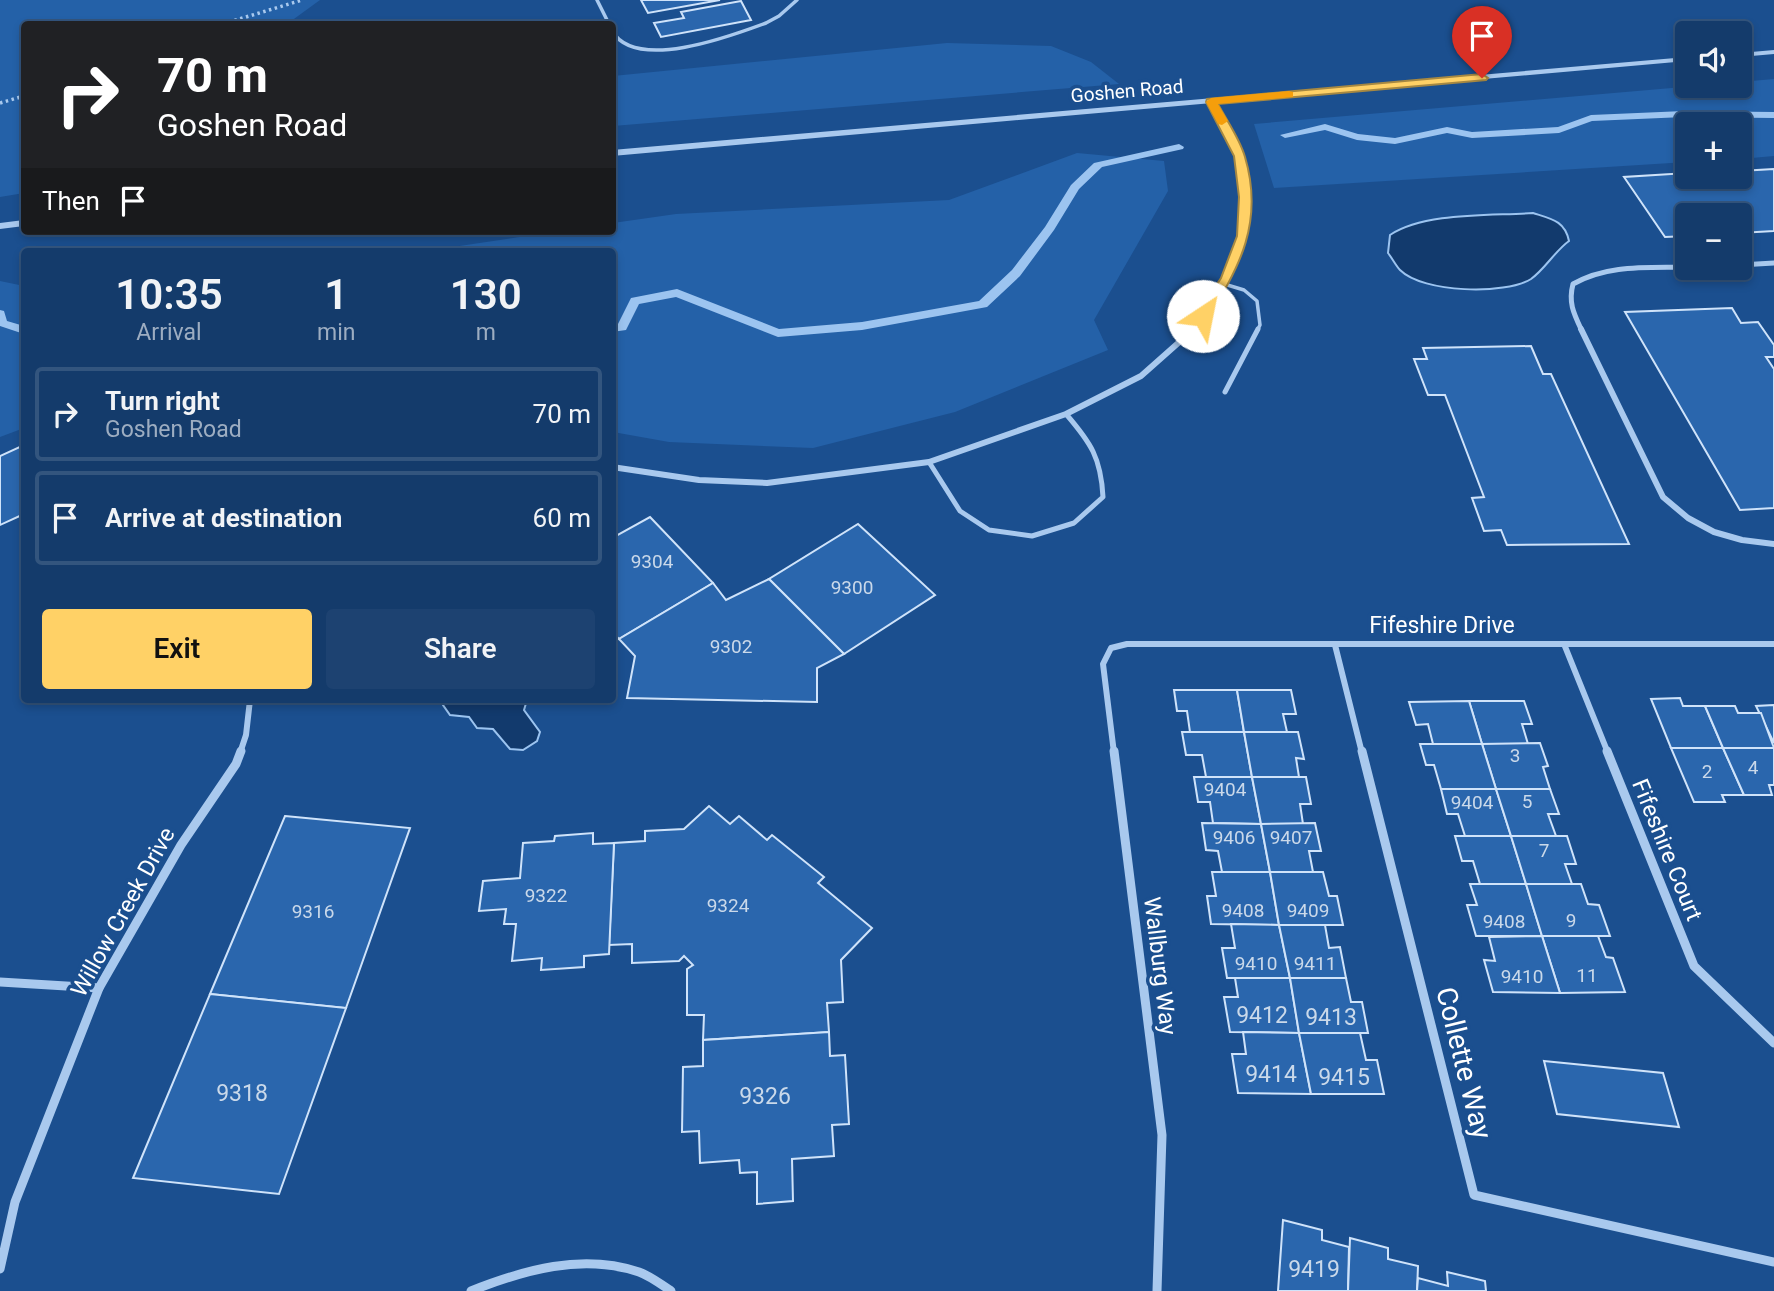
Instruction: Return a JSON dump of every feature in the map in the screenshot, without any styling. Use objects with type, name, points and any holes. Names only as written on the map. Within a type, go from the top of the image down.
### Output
[{"type":"street","points":[[1752,54],[1774,52]]},
{"type":"street","name":"Goshen Road","points":[[616,153],[1675,60]]},
{"type":"street","points":[[616,468],[699,480],[767,483],[929,462],[1066,414],[1141,376],[1190,334],[1224,284],[1243,236],[1245,197],[1240,156],[1211,102]]},
{"type":"street","points":[[0,226],[21,223]]},
{"type":"street","points":[[1752,264],[1774,263]]},
{"type":"street","points":[[1675,268],[1607,271],[1585,276],[1573,284],[1570,296],[1573,310],[1663,497],[1683,517],[1702,528],[1734,540],[1774,544]]},
{"type":"street","name":"Fifeshire Drive","points":[[1111,648],[1128,644],[1774,644]]},
{"type":"street","name":"Fifeshire Court","points":[[1564,644],[1694,966],[1774,1043]]},
{"type":"street","name":"Collette Way","points":[[1335,645],[1474,1195],[1774,1262]]},
{"type":"street","name":"Wallburg Way","points":[[1111,648],[1103,664],[1161,1135],[1157,1291]]},
{"type":"street","name":"Willow Creek Drive","points":[[0,1269],[15,1202],[99,988],[181,845],[236,764],[246,735],[250,703]]},
{"type":"street","points":[[0,982],[99,988]]},
{"type":"street","points":[[471,1291],[505,1277],[552,1266],[597,1262],[641,1273],[671,1291]]},
{"type":"lane","points":[[597,0],[608,21]]},
{"type":"lane","points":[[616,38],[629,47],[648,51],[662,50],[722,36],[774,19],[797,0]]},
{"type":"lane","points":[[1224,284],[1244,290],[1257,301],[1260,325],[1225,392]]},
{"type":"lane","points":[[929,462],[960,511],[989,530],[1032,536],[1074,523],[1103,497],[1102,467],[1090,442],[1066,414]]},
{"type":"path","points":[[233,21],[302,0]]},
{"type":"path","points":[[0,103],[21,97]]},
{"type":"shaded area","points":[[0,0],[320,0],[291,21],[21,21],[21,194],[0,197]]},
{"type":"shaded area","points":[[947,43],[1051,46],[1091,62],[1119,84],[616,126],[616,76]]},
{"type":"shaded area","points":[[1774,79],[1774,156],[1752,158],[1752,112],[1675,112],[1675,163],[1274,188],[1254,124],[1675,88],[1675,98],[1752,98],[1752,81]]},
{"type":"shaded area","points":[[1077,153],[1164,161],[1168,191],[1094,320],[1108,350],[955,412],[813,448],[669,442],[616,433],[616,248],[446,248],[533,235],[616,235],[616,223],[676,214],[949,200]]},
{"type":"shaded area","points":[[1533,213],[1561,225],[1569,241],[1536,275],[1519,284],[1503,288],[1464,289],[1427,283],[1411,278],[1400,270],[1388,253],[1390,235],[1421,222],[1459,216]]},
{"type":"shaded area","points":[[0,281],[21,285],[21,429],[0,437]]},
{"type":"shaded area","points":[[526,703],[524,710],[540,732],[537,741],[523,750],[510,749],[493,729],[477,728],[469,717],[450,715],[443,705]]},
{"type":"building","points":[[641,0],[720,0],[648,13]]},
{"type":"building","points":[[741,1],[751,20],[661,37],[654,23],[684,18],[681,12]]},
{"type":"building","points":[[1774,169],[1774,231],[1752,232],[1752,203],[1675,203],[1675,237],[1665,237],[1624,177],[1675,174],[1675,189],[1752,189],[1752,170]]},
{"type":"building","points":[[1732,308],[1741,323],[1758,322],[1774,345],[1774,357],[1766,357],[1774,369],[1774,508],[1740,510],[1625,312]]},
{"type":"building","points":[[1531,346],[1543,374],[1551,374],[1629,544],[1507,545],[1501,530],[1484,531],[1472,498],[1484,497],[1445,395],[1428,395],[1414,359],[1427,359],[1423,348]]},
{"type":"building","points":[[21,446],[21,515],[0,525],[0,456]]},
{"type":"building","points":[[650,517],[713,583],[619,639],[616,636],[616,536]]},
{"type":"building","points":[[858,524],[935,595],[844,654],[769,579]]},
{"type":"building","points":[[769,579],[844,654],[817,668],[817,702],[627,698],[635,656],[619,639],[713,583],[726,600]]},
{"type":"building","points":[[1174,690],[1237,690],[1244,732],[1190,732],[1187,711],[1177,711]]},
{"type":"building","points":[[1237,690],[1291,690],[1296,714],[1283,714],[1287,732],[1244,732]]},
{"type":"building","points":[[1680,698],[1683,706],[1705,706],[1723,748],[1671,748],[1651,699]]},
{"type":"building","points":[[1469,701],[1524,701],[1532,724],[1522,724],[1528,744],[1482,744]]},
{"type":"building","points":[[1469,701],[1482,744],[1433,744],[1428,724],[1416,725],[1409,702]]},
{"type":"building","points":[[1774,705],[1774,743],[1756,706]]},
{"type":"building","points":[[1705,706],[1735,706],[1738,713],[1761,713],[1774,748],[1723,748]]},
{"type":"building","points":[[1182,732],[1244,732],[1252,777],[1206,777],[1202,755],[1186,755]]},
{"type":"building","points":[[1244,732],[1298,732],[1304,759],[1296,758],[1299,777],[1252,777]]},
{"type":"building","points":[[1540,743],[1548,766],[1543,767],[1550,789],[1496,789],[1482,744]]},
{"type":"building","points":[[1420,744],[1482,744],[1496,789],[1441,789],[1434,765],[1426,765]]},
{"type":"building","points":[[1671,748],[1723,748],[1744,795],[1722,795],[1725,802],[1694,802]]},
{"type":"building","points":[[1723,748],[1774,748],[1774,785],[1769,785],[1772,795],[1744,795]]},
{"type":"building","points":[[1194,777],[1252,777],[1261,824],[1213,823],[1210,802],[1198,802]]},
{"type":"building","points":[[1252,777],[1306,777],[1311,804],[1300,804],[1303,824],[1261,824]]},
{"type":"building","points":[[1441,789],[1496,789],[1511,836],[1465,836],[1458,814],[1447,814]]},
{"type":"building","points":[[1496,789],[1550,789],[1559,814],[1548,814],[1556,836],[1511,836]]},
{"type":"building","points":[[709,806],[730,824],[739,816],[767,840],[772,835],[824,877],[818,883],[872,928],[841,960],[843,1002],[827,1003],[829,1032],[703,1040],[704,1015],[687,1015],[687,969],[693,965],[684,956],[679,961],[632,963],[632,944],[609,945],[614,843],[645,841],[645,831],[684,829]]},
{"type":"building","points":[[285,816],[410,828],[346,1008],[210,994]]},
{"type":"building","points":[[1202,823],[1261,824],[1270,872],[1222,872],[1218,851],[1206,850]]},
{"type":"building","points":[[1315,823],[1321,851],[1309,851],[1313,872],[1270,872],[1261,824]]},
{"type":"building","points":[[593,833],[593,844],[614,843],[609,954],[584,956],[584,967],[541,970],[542,958],[512,961],[516,924],[504,924],[506,909],[479,911],[483,881],[520,878],[523,843],[554,841],[555,836]]},
{"type":"building","points":[[1455,836],[1511,836],[1526,884],[1480,884],[1473,861],[1462,861]]},
{"type":"building","points":[[1511,836],[1567,836],[1576,864],[1565,864],[1572,884],[1526,884]]},
{"type":"building","points":[[1212,872],[1270,872],[1279,925],[1211,924],[1207,896],[1216,896]]},
{"type":"building","points":[[1270,872],[1323,872],[1329,896],[1337,896],[1343,925],[1279,925]]},
{"type":"building","points":[[1470,884],[1526,884],[1542,936],[1476,936],[1467,905],[1477,905]]},
{"type":"building","points":[[1526,884],[1581,884],[1588,904],[1599,905],[1610,936],[1542,936]]},
{"type":"building","points":[[1231,924],[1279,925],[1290,978],[1227,978],[1222,948],[1235,948]]},
{"type":"building","points":[[1279,925],[1325,925],[1329,948],[1340,947],[1346,978],[1290,978]]},
{"type":"building","points":[[1542,936],[1598,936],[1606,957],[1613,958],[1625,992],[1560,993]]},
{"type":"building","points":[[1542,936],[1560,993],[1493,992],[1484,960],[1495,961],[1489,937]]},
{"type":"building","points":[[1235,978],[1290,978],[1299,1033],[1230,1032],[1224,997],[1238,997]]},
{"type":"building","points":[[1290,978],[1346,978],[1351,1002],[1362,1002],[1368,1033],[1299,1033]]},
{"type":"building","points":[[210,994],[346,1008],[279,1194],[133,1178]]},
{"type":"building","points":[[829,1032],[830,1056],[845,1055],[849,1124],[832,1125],[834,1156],[792,1159],[793,1201],[757,1204],[757,1172],[740,1173],[739,1160],[700,1163],[699,1131],[682,1132],[683,1067],[703,1066],[703,1040]]},
{"type":"building","points":[[1243,1032],[1299,1033],[1311,1094],[1238,1093],[1232,1054],[1246,1054]]},
{"type":"building","points":[[1299,1033],[1360,1033],[1366,1060],[1377,1060],[1384,1094],[1311,1094]]},
{"type":"building","points":[[1544,1061],[1663,1073],[1679,1127],[1557,1114]]},
{"type":"building","points":[[1283,1220],[1322,1230],[1322,1240],[1349,1247],[1348,1291],[1278,1291]]},
{"type":"building","points":[[1350,1238],[1388,1248],[1388,1259],[1418,1266],[1417,1291],[1348,1291]]},
{"type":"building","points":[[1447,1272],[1485,1281],[1486,1291],[1417,1291],[1418,1278],[1448,1286]]},
{"type":"waterway","points":[[1285,135],[1325,127],[1357,137],[1395,141],[1447,130],[1472,135],[1559,130],[1591,118],[1684,114],[1774,115]]},
{"type":"waterway","points":[[616,328],[622,327],[635,301],[677,293],[778,333],[862,326],[983,304],[1016,273],[1050,228],[1075,187],[1098,165],[1179,147]]},
{"type":"waterway","points":[[0,314],[2,323],[21,329]]},
{"type":"slow traffic","points":[[1222,121],[1211,102],[1289,95]]},
{"type":"route","points":[[1203,316],[1228,278],[1243,236],[1245,197],[1240,156],[1211,102],[1482,78]]}]
